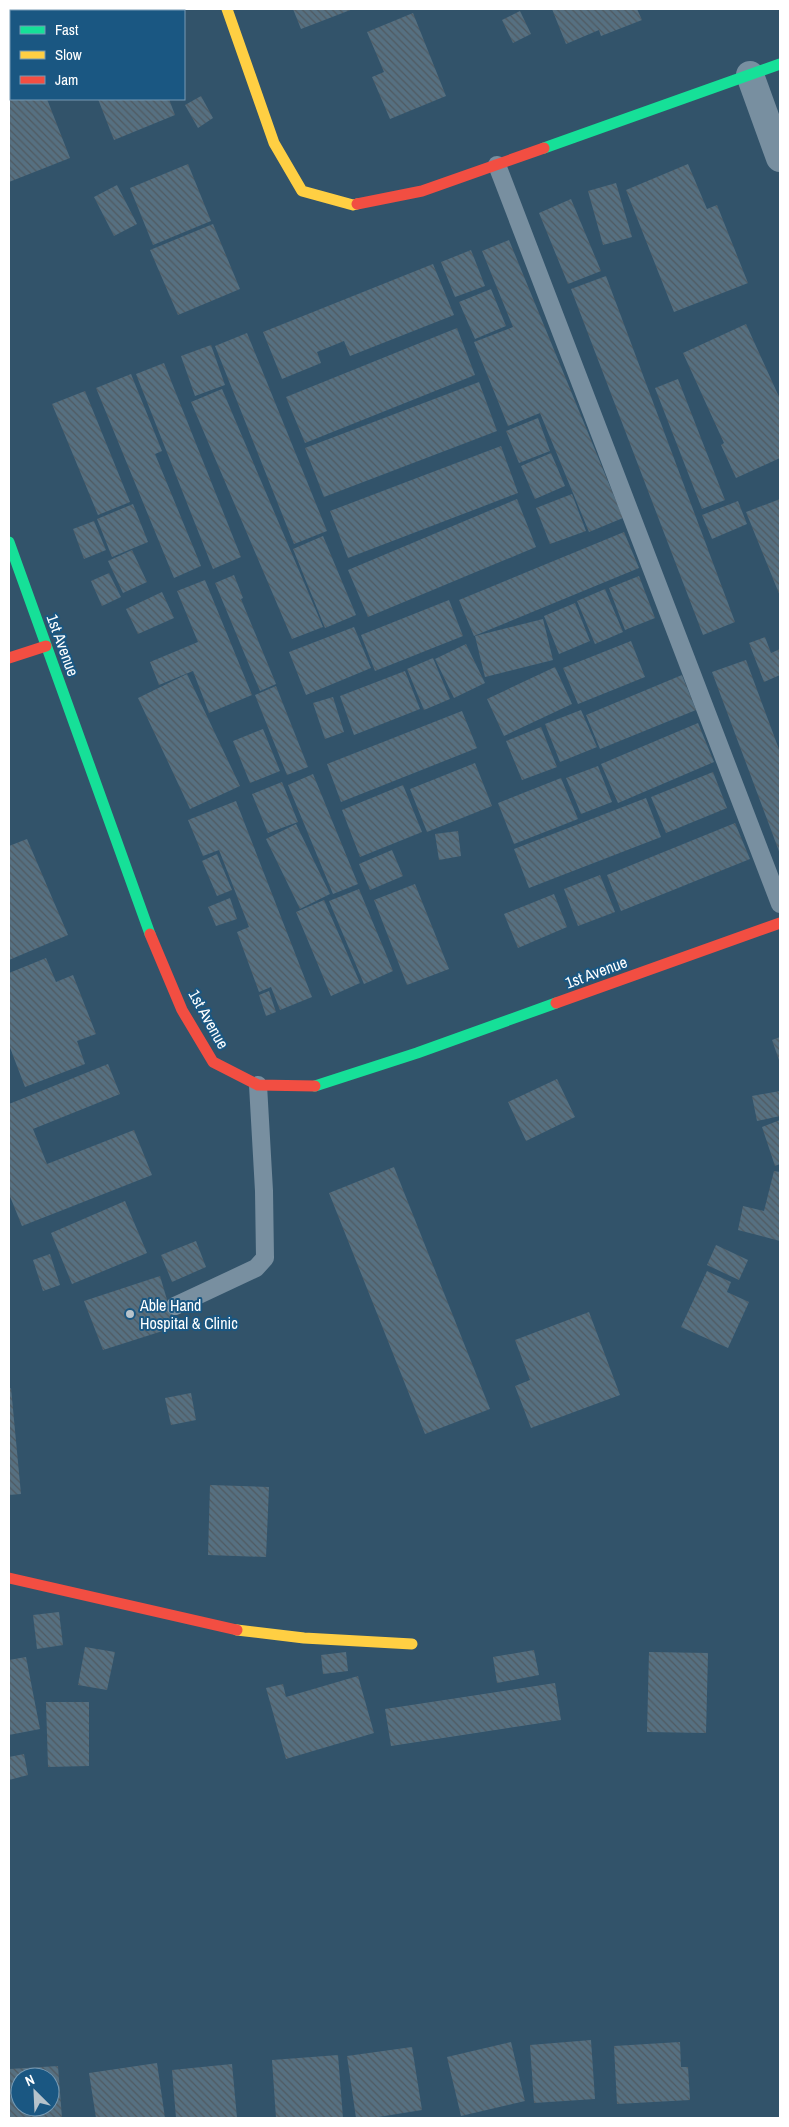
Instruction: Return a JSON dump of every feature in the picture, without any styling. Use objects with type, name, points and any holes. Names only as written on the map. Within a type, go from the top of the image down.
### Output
[{"type":"street","points":[[227,9],[274,143],[302,191],[353,205],[422,190],[780,64]]},
{"type":"street","points":[[750,75],[780,158]]},
{"type":"street","name":"1st Avenue","points":[[9,542],[149,932],[182,1010],[214,1062],[258,1085],[320,1086],[417,1054],[780,923]]},
{"type":"street","points":[[9,658],[46,646]]},
{"type":"street","points":[[9,1578],[248,1632],[304,1638],[412,1644]]},
{"type":"lane","points":[[497,165],[780,904]]},
{"type":"lane","points":[[175,1306],[256,1268],[264,1258],[264,1190],[258,1085]]},
{"type":"building","points":[[136,9],[136,10],[84,10]]},
{"type":"building","points":[[293,9],[353,9],[301,29]]},
{"type":"building","points":[[552,9],[637,9],[642,20],[601,36],[599,30],[566,44]]},
{"type":"building","points":[[520,11],[531,34],[513,43],[502,20]]},
{"type":"building","points":[[413,13],[446,96],[390,119],[372,77],[384,72],[367,32]]},
{"type":"building","points":[[9,34],[10,100],[47,100],[70,158],[9,182]]},
{"type":"building","points":[[201,96],[213,118],[198,128],[185,105]]},
{"type":"building","points":[[98,100],[169,100],[175,115],[114,140]]},
{"type":"building","points":[[188,164],[211,221],[153,245],[130,188]]},
{"type":"building","points":[[688,164],[707,209],[717,205],[748,283],[674,312],[626,190]]},
{"type":"building","points":[[616,183],[632,237],[603,245],[588,191]]},
{"type":"building","points":[[117,185],[137,224],[114,236],[94,197]]},
{"type":"building","points":[[571,199],[601,271],[568,284],[539,213]]},
{"type":"building","points":[[213,224],[240,289],[178,315],[150,250]]},
{"type":"building","points":[[509,240],[623,518],[589,532],[540,413],[508,426],[474,342],[513,327],[482,251]]},
{"type":"building","points":[[471,250],[485,286],[455,297],[441,262]]},
{"type":"building","points":[[433,264],[454,315],[350,356],[344,341],[317,352],[321,363],[282,379],[263,332]]},
{"type":"building","points":[[606,276],[735,622],[703,635],[571,289]]},
{"type":"building","points":[[491,289],[506,326],[475,339],[459,302]]},
{"type":"building","points":[[746,324],[780,399],[780,458],[736,478],[721,445],[724,443],[683,353]]},
{"type":"building","points":[[457,328],[475,375],[305,443],[286,397]]},
{"type":"building","points":[[247,333],[327,531],[294,544],[215,346]]},
{"type":"building","points":[[211,345],[225,385],[195,396],[181,356]]},
{"type":"building","points":[[164,363],[241,557],[213,569],[136,374]]},
{"type":"building","points":[[131,374],[162,451],[155,454],[201,566],[174,578],[96,388]]},
{"type":"building","points":[[678,379],[725,500],[702,509],[655,388]]},
{"type":"building","points":[[479,382],[497,431],[324,497],[305,448]]},
{"type":"building","points":[[222,389],[323,627],[292,639],[191,402]]},
{"type":"building","points":[[85,391],[130,502],[98,515],[52,404]]},
{"type":"building","points":[[538,418],[550,451],[519,463],[506,431]]},
{"type":"building","points":[[501,446],[518,493],[348,558],[330,511]]},
{"type":"building","points":[[551,453],[565,486],[535,499],[521,466]]},
{"type":"building","points":[[572,494],[586,531],[550,544],[536,508]]},
{"type":"building","points":[[517,499],[536,547],[368,617],[348,570]]},
{"type":"building","points":[[780,499],[780,596],[746,512]]},
{"type":"building","points":[[738,501],[747,524],[712,539],[702,515]]},
{"type":"building","points":[[133,504],[148,542],[112,557],[97,519]]},
{"type":"building","points":[[94,521],[106,550],[84,559],[73,529]]},
{"type":"building","points":[[624,532],[639,568],[474,636],[459,600]]},
{"type":"building","points":[[323,536],[356,615],[325,628],[293,549]]},
{"type":"building","points":[[132,550],[147,582],[123,593],[108,561]]},
{"type":"building","points":[[109,573],[121,597],[102,606],[91,581]]},
{"type":"building","points":[[234,575],[243,598],[241,599],[276,684],[260,691],[215,583]]},
{"type":"building","points":[[639,576],[655,618],[625,630],[609,588]]},
{"type":"building","points":[[205,580],[252,695],[209,713],[193,671],[159,685],[150,662],[198,642],[177,591]]},
{"type":"building","points":[[605,589],[623,632],[595,644],[577,601]]},
{"type":"building","points":[[162,592],[174,618],[138,634],[126,609]]},
{"type":"building","points":[[449,600],[463,636],[375,671],[361,635]]},
{"type":"building","points":[[575,603],[590,641],[559,654],[544,616]]},
{"type":"building","points":[[543,619],[553,660],[485,677],[475,636]]},
{"type":"building","points":[[354,627],[371,668],[306,695],[289,652]]},
{"type":"building","points":[[765,637],[771,653],[780,649],[780,675],[764,682],[749,643]]},
{"type":"building","points":[[631,641],[645,677],[578,704],[563,668]]},
{"type":"building","points":[[466,644],[485,683],[454,698],[435,659]]},
{"type":"building","points":[[433,658],[450,699],[424,710],[407,669]]},
{"type":"building","points":[[746,660],[780,752],[780,854],[712,672]]},
{"type":"building","points":[[555,667],[572,704],[504,736],[487,699]]},
{"type":"building","points":[[405,671],[420,709],[354,735],[340,696]]},
{"type":"building","points":[[187,674],[240,786],[190,809],[138,698]]},
{"type":"building","points":[[682,675],[696,710],[600,749],[586,715]]},
{"type":"building","points":[[276,686],[308,767],[287,775],[255,695]]},
{"type":"building","points":[[333,697],[344,732],[325,739],[313,703]]},
{"type":"building","points":[[581,710],[597,747],[560,762],[545,724]]},
{"type":"building","points":[[462,711],[477,748],[341,802],[327,764]]},
{"type":"building","points":[[698,723],[714,762],[618,803],[601,764]]},
{"type":"building","points":[[541,727],[557,767],[522,780],[506,741]]},
{"type":"building","points":[[263,729],[280,771],[250,783],[233,741]]},
{"type":"building","points":[[475,763],[492,806],[427,832],[410,789]]},
{"type":"building","points":[[598,766],[612,802],[581,814],[566,778]]},
{"type":"building","points":[[713,772],[727,808],[666,833],[651,797]]},
{"type":"building","points":[[313,774],[358,884],[333,894],[288,785]]},
{"type":"building","points":[[561,778],[578,819],[514,844],[498,803]]},
{"type":"building","points":[[282,782],[298,822],[268,833],[252,794]]},
{"type":"building","points":[[403,785],[422,832],[360,857],[342,810]]},
{"type":"building","points":[[646,798],[661,837],[529,888],[514,849]]},
{"type":"building","points":[[236,801],[312,997],[280,1010],[271,987],[259,992],[237,932],[249,927],[219,850],[203,856],[188,820]]},
{"type":"building","points":[[735,823],[750,859],[621,911],[607,875]]},
{"type":"building","points":[[296,824],[330,894],[300,909],[266,839]]},
{"type":"building","points":[[458,831],[461,856],[439,860],[435,834]]},
{"type":"building","points":[[27,839],[68,935],[9,960],[9,846]]},
{"type":"building","points":[[392,850],[403,876],[370,890],[359,864]]},
{"type":"building","points":[[217,854],[232,890],[217,896],[202,861]]},
{"type":"building","points":[[600,875],[615,912],[578,926],[564,889]]},
{"type":"building","points":[[415,884],[449,969],[407,985],[374,900]]},
{"type":"building","points":[[359,889],[393,971],[364,984],[329,901]]},
{"type":"building","points":[[554,894],[567,927],[518,948],[504,914]]},
{"type":"building","points":[[230,898],[237,919],[216,926],[208,907]]},
{"type":"building","points":[[324,900],[360,983],[331,996],[296,912]]},
{"type":"building","points":[[46,958],[56,982],[73,975],[96,1034],[77,1041],[85,1064],[25,1087],[9,1045],[9,973]]},
{"type":"building","points":[[269,991],[276,1012],[266,1016],[259,995]]},
{"type":"building","points":[[780,1037],[780,1063],[772,1040]]},
{"type":"building","points":[[108,1064],[120,1094],[33,1129],[47,1164],[134,1130],[152,1175],[22,1226],[9,1194],[9,1104]]},
{"type":"building","points":[[557,1079],[575,1117],[526,1141],[508,1102]]},
{"type":"building","points":[[780,1091],[780,1116],[757,1121],[752,1096]]},
{"type":"building","points":[[780,1120],[780,1164],[775,1166],[762,1127]]},
{"type":"building","points":[[394,1167],[490,1409],[425,1434],[329,1193]]},
{"type":"building","points":[[774,1171],[780,1172],[780,1241],[738,1230],[743,1206],[764,1211]]},
{"type":"building","points":[[125,1201],[147,1253],[72,1284],[51,1233]]},
{"type":"building","points":[[196,1241],[206,1267],[172,1282],[161,1255]]},
{"type":"building","points":[[716,1245],[748,1260],[739,1280],[707,1265]]},
{"type":"building","points":[[50,1254],[60,1285],[43,1291],[33,1260]]},
{"type":"building","points":[[707,1271],[731,1282],[727,1292],[749,1302],[728,1348],[681,1327]]},
{"type":"building","name":"Able Hand Hospital & Clinic","points":[[160,1276],[175,1327],[103,1350],[84,1301]]},
{"type":"building","points":[[589,1312],[620,1395],[531,1428],[515,1386],[530,1380],[515,1340]]},
{"type":"building","points":[[11,1388],[21,1494],[9,1495],[9,1389]]},
{"type":"building","points":[[191,1393],[196,1420],[171,1425],[165,1398]]},
{"type":"building","points":[[210,1485],[269,1487],[266,1557],[208,1555]]},
{"type":"building","points":[[59,1612],[63,1645],[37,1649],[33,1615]]},
{"type":"building","points":[[85,1647],[115,1652],[107,1690],[78,1685]]},
{"type":"building","points":[[534,1650],[539,1675],[497,1683],[493,1657]]},
{"type":"building","points":[[346,1652],[348,1671],[323,1674],[321,1655]]},
{"type":"building","points":[[649,1652],[708,1653],[706,1733],[647,1732]]},
{"type":"building","points":[[26,1657],[40,1729],[9,1735],[9,1660]]},
{"type":"building","points":[[358,1676],[374,1733],[286,1759],[266,1688],[283,1684],[286,1697]]},
{"type":"building","points":[[555,1683],[561,1720],[391,1746],[385,1709]]},
{"type":"building","points":[[46,1702],[89,1702],[89,1766],[48,1767]]},
{"type":"building","points":[[24,1754],[28,1775],[9,1780],[9,1757]]},
{"type":"building","points":[[591,2040],[595,2099],[534,2103],[530,2045]]},
{"type":"building","points":[[511,2042],[525,2101],[461,2116],[447,2057]]},
{"type":"building","points":[[680,2042],[681,2067],[688,2067],[690,2100],[617,2104],[614,2046]]},
{"type":"building","points":[[412,2047],[422,2110],[372,2118],[356,2118],[347,2056]]},
{"type":"building","points":[[338,2055],[343,2118],[276,2118],[272,2060]]},
{"type":"building","points":[[157,2063],[165,2118],[96,2118],[89,2073]]},
{"type":"building","points":[[232,2064],[237,2118],[176,2118],[172,2070]]},
{"type":"building","points":[[9,2069],[10,2117],[60,2117],[60,2092],[62,2118],[9,2118]]},
{"type":"traffic: fast","points":[[544,148],[780,64]]},
{"type":"traffic: fast","points":[[9,542],[150,934]]},
{"type":"traffic: fast","points":[[315,1086],[417,1053],[556,1003]]},
{"type":"traffic: slow","points":[[227,9],[274,143],[302,191],[353,205],[357,204]]},
{"type":"traffic: slow","points":[[237,1630],[304,1638],[412,1644]]},
{"type":"traffic: jam","points":[[357,204],[422,191],[544,148]]},
{"type":"traffic: jam","points":[[9,658],[46,646]]},
{"type":"traffic: jam","points":[[556,1003],[780,923]]},
{"type":"traffic: jam","points":[[150,934],[182,1010],[213,1062],[258,1085],[315,1086]]},
{"type":"traffic: jam","points":[[9,1578],[237,1630]]},
{"type":"place","name":"Able Hand Hospital & Clinic","points":[[130,1314]]}]
